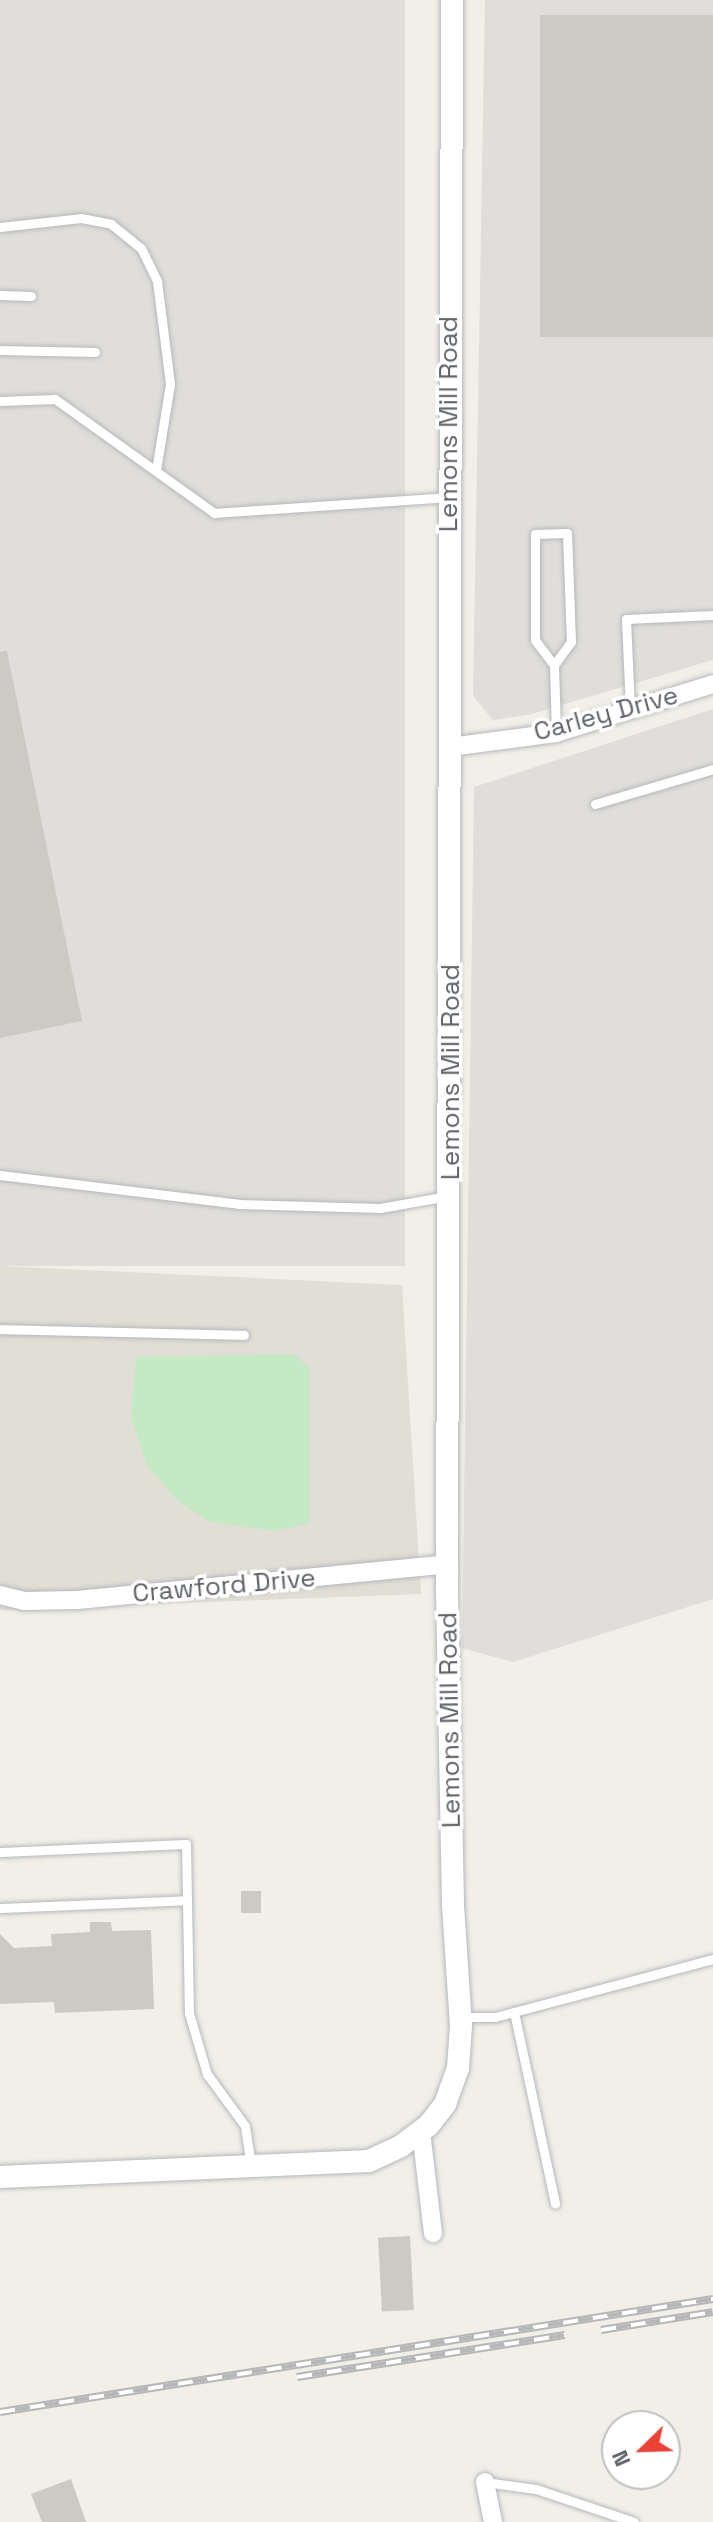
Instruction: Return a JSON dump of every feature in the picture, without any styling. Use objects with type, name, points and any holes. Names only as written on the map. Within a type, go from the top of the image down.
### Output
[{"type":"street","name":"Lemons Mill Road","points":[[0,2177],[252,2169],[369,2161],[421,2131],[445,2104],[455,2079],[461,2017],[453,1904],[448,1564],[452,0]]},
{"type":"street","name":"Carley Drive","points":[[450,747],[556,733],[713,684]]},
{"type":"street","name":"Crawford Drive","points":[[0,1595],[24,1601],[77,1600],[448,1564]]},
{"type":"street","points":[[421,2131],[433,2233]]},
{"type":"street","points":[[485,2482],[493,2522]]},
{"type":"lane","points":[[0,227],[81,218],[111,224],[141,248],[157,281],[170,384],[156,470]]},
{"type":"lane","points":[[0,295],[31,296]]},
{"type":"lane","points":[[0,350],[95,352]]},
{"type":"lane","points":[[0,401],[55,399],[214,513],[449,497]]},
{"type":"lane","points":[[554,665],[571,642],[567,533],[535,534],[535,640],[554,665],[556,733]]},
{"type":"lane","points":[[630,710],[626,619],[713,615]]},
{"type":"lane","points":[[595,804],[713,769]]},
{"type":"lane","points":[[0,1175],[238,1204],[380,1208],[451,1195]]},
{"type":"lane","points":[[0,1329],[244,1335]]},
{"type":"lane","points":[[0,1852],[186,1844],[189,2013],[207,2074],[245,2126],[252,2169]]},
{"type":"lane","points":[[0,1908],[187,1900]]},
{"type":"lane","points":[[461,2017],[514,2012],[713,1959]]},
{"type":"lane","points":[[514,2012],[555,2204]]},
{"type":"lane","points":[[485,2482],[536,2489],[634,2522]]},
{"type":"shaded area","points":[[0,0],[405,0],[405,1266],[0,1266]]},
{"type":"shaded area","points":[[485,0],[713,0],[713,660],[528,715],[493,720],[473,696]]},
{"type":"shaded area","points":[[713,709],[713,1599],[513,1662],[462,1648],[474,787]]},
{"type":"shaded area","points":[[0,1266],[402,1285],[421,1594],[0,1610]]},
{"type":"green space","points":[[294,1354],[310,1369],[310,1523],[276,1531],[210,1522],[177,1501],[147,1465],[131,1418],[136,1357]]},
{"type":"building","points":[[540,15],[713,15],[713,337],[540,337]]},
{"type":"building","points":[[7,651],[82,1021],[0,1038],[0,652]]},
{"type":"building","points":[[241,1891],[261,1891],[261,1913],[241,1913]]},
{"type":"building","points":[[90,1922],[111,1922],[112,1931],[151,1930],[154,2009],[55,2013],[54,2002],[0,2004],[0,1934],[14,1948],[52,1946],[51,1934],[90,1932]]},
{"type":"building","points":[[410,2236],[414,2310],[382,2312],[378,2238]]},
{"type":"building","points":[[71,2479],[86,2522],[42,2522],[31,2494]]},
{"type":"railway","points":[[0,2412],[713,2299]]},
{"type":"railway","points":[[601,2330],[713,2312]]},
{"type":"railway","points":[[297,2377],[565,2335]]}]
